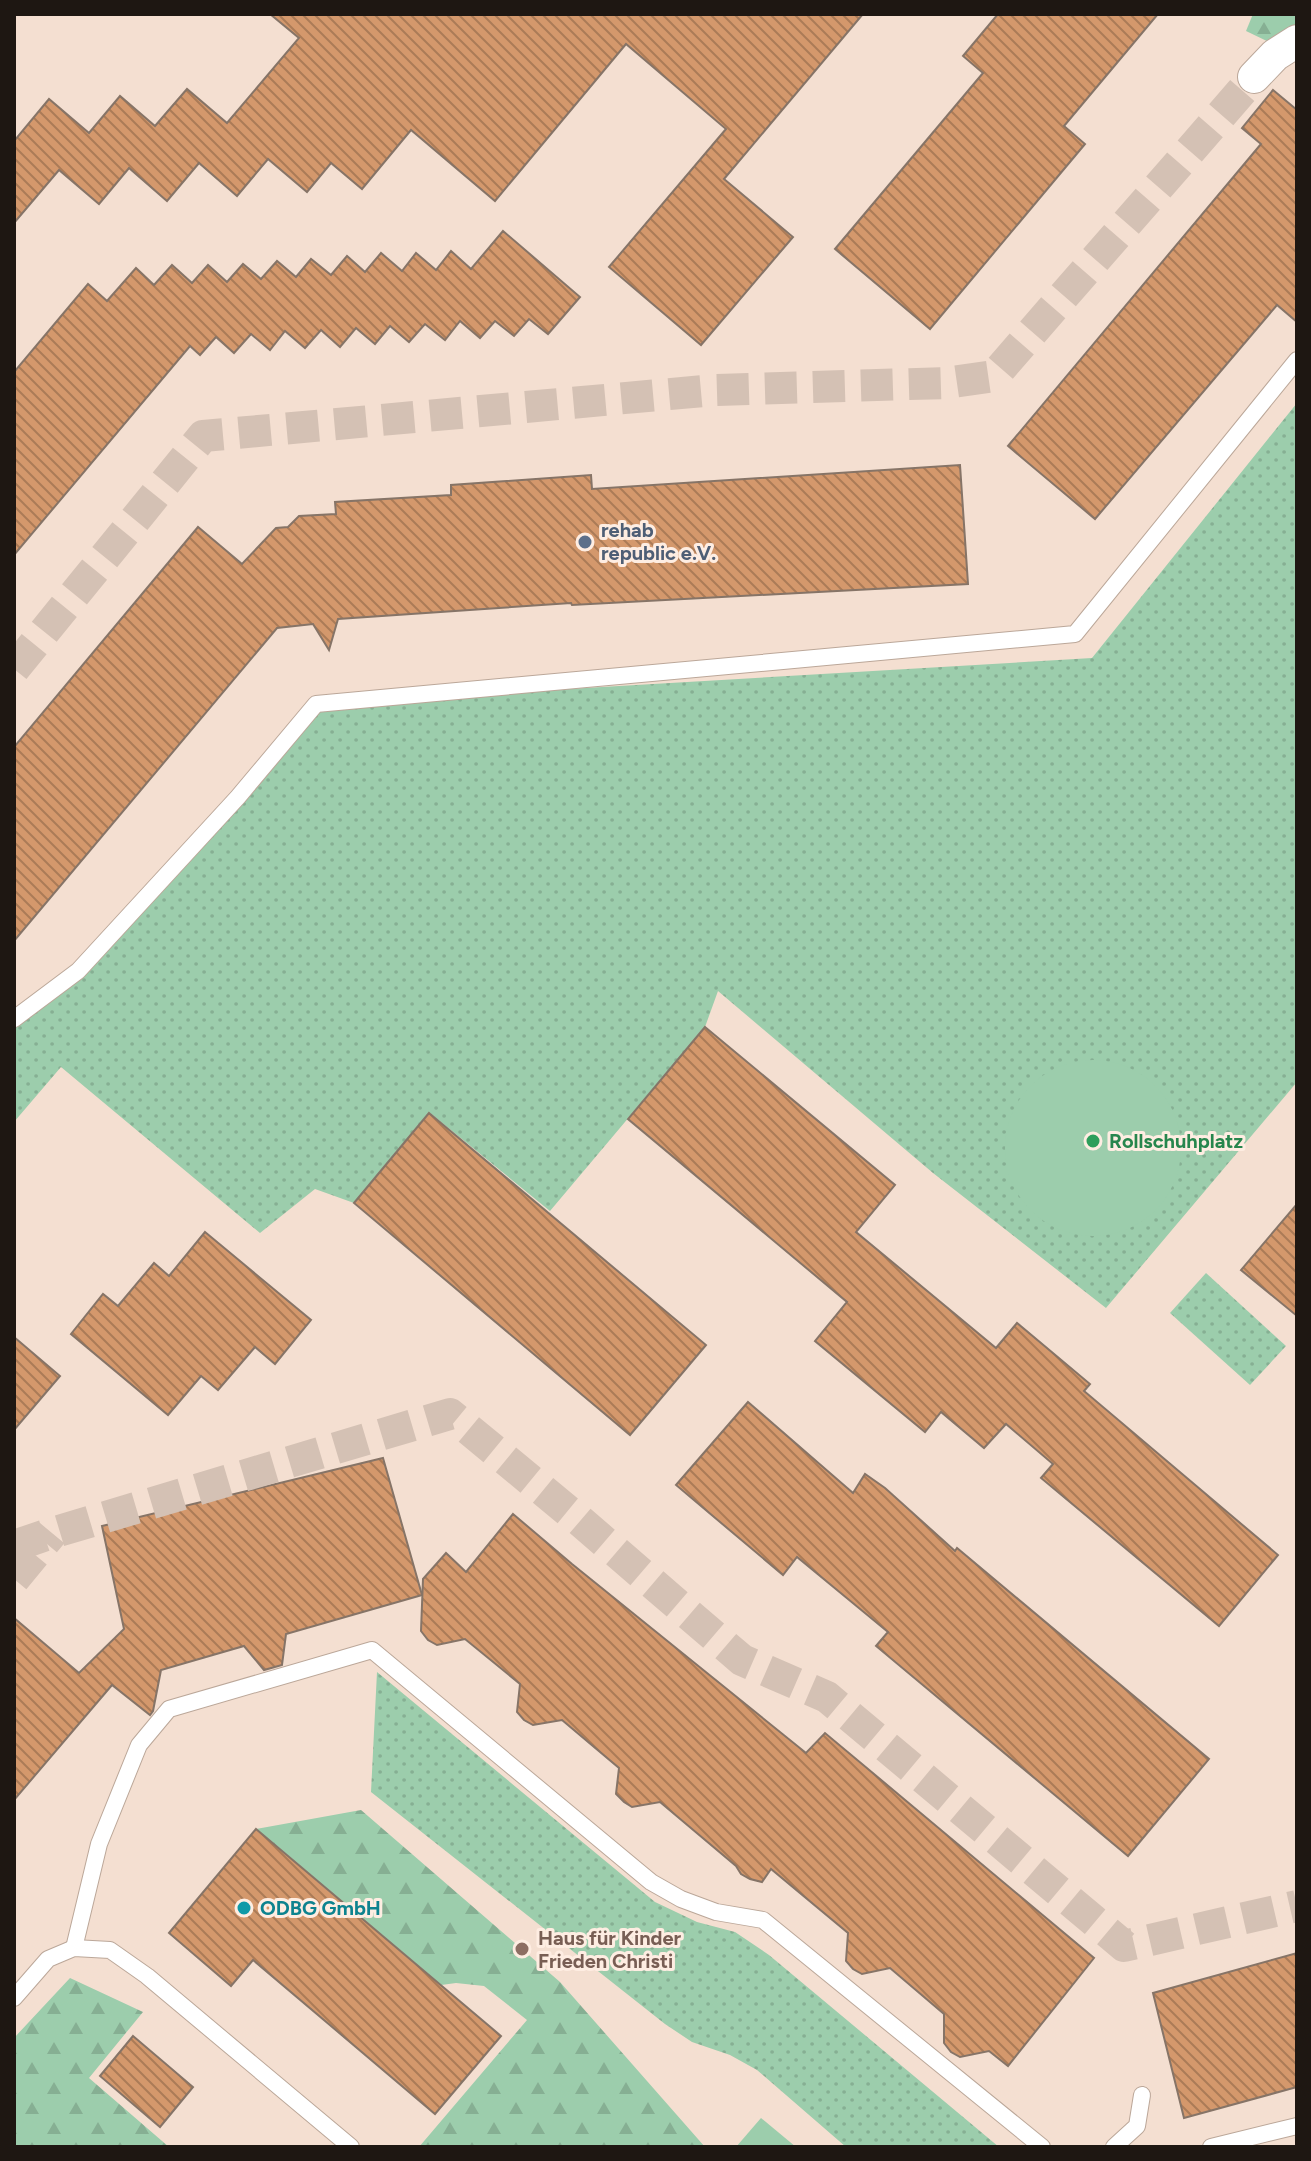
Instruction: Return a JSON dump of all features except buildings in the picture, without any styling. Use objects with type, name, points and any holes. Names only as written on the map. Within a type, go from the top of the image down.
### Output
[{"type":"street","points":[[1254,77],[1275,55],[1297,41]]},
{"type":"lane","points":[[14,1019],[78,971],[238,797],[316,704],[1075,634],[1297,360]]},
{"type":"lane","points":[[74,1948],[99,1844],[139,1745],[169,1709],[372,1650],[651,1882],[681,1899],[716,1912],[763,1920],[1042,2147]]},
{"type":"lane","points":[[14,1998],[48,1959],[74,1948],[110,1950],[147,1976],[351,2147]]},
{"type":"lane","points":[[1114,2147],[1137,2126],[1142,2095]]},
{"type":"lane","points":[[1211,2147],[1297,2126]]},
{"type":"green space","points":[[1253,14],[1297,14],[1297,26],[1273,44],[1246,31]]},
{"type":"green space","points":[[1297,403],[1297,1082],[1106,1308],[933,1173],[718,991],[705,1027],[550,1211],[430,1113],[354,1203],[315,1189],[260,1233],[61,1067],[14,1122],[14,1019],[71,971],[316,704],[1092,658]]},
{"type":"green space","name":"Rollschuhplatz","points":[[1093,1060],[1127,1067],[1155,1086],[1174,1114],[1181,1148],[1174,1182],[1155,1210],[1127,1229],[1093,1236],[1059,1229],[1031,1210],[1012,1182],[1005,1148],[1012,1114],[1031,1086],[1059,1067]]},
{"type":"green space","points":[[1206,1273],[1286,1346],[1250,1385],[1170,1313]]},
{"type":"green space","points":[[377,1672],[655,1902],[697,1922],[735,1932],[769,1955],[999,2147],[846,2147],[757,2070],[730,2055],[692,2042],[665,2024],[371,1792]]},
{"type":"green space","points":[[361,1810],[560,1982],[705,2147],[419,2147],[527,2020],[484,1986],[456,1983],[412,1989],[256,1829]]},
{"type":"green space","points":[[70,1978],[143,2012],[89,2078],[169,2147],[14,2147],[14,2038]]},
{"type":"green space","points":[[761,2118],[796,2147],[736,2147]]},
{"type":"tunnel","points":[[14,669],[203,436],[715,390],[946,383],[994,376],[1254,77]]},
{"type":"tunnel","points":[[14,1546],[450,1414],[742,1660],[827,1697],[1124,1946],[1297,1906]]},
{"type":"tunnel","points":[[14,1579],[52,1533]]},
{"type":"place","name":"rehab republic e.V.","points":[[585,542]]},
{"type":"place","name":"Rollschuhplatz","points":[[1093,1141]]},
{"type":"place","name":"ODBG GmbH","points":[[244,1908]]},
{"type":"place","name":"Haus für Kinder Frieden Christi","points":[[522,1949]]}]
